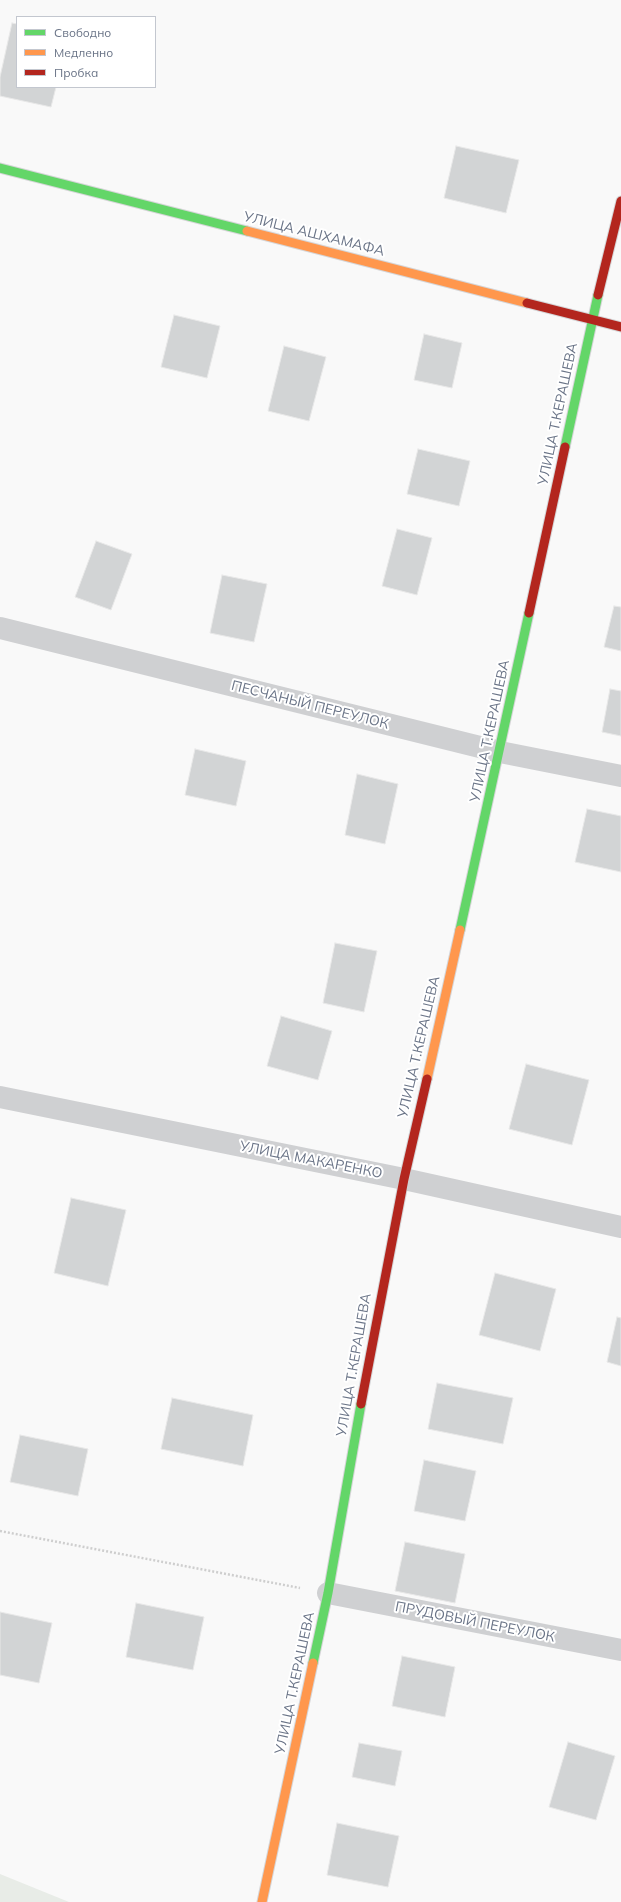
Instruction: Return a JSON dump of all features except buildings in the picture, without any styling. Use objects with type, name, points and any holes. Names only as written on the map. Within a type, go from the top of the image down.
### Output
[{"type":"street","name":"УЛИЦА АШХАМАФА","points":[[0,168],[621,327]]},
{"type":"street","name":"УЛИЦА Т.КЕРАШЕВА","points":[[262,1902],[328,1593],[368,1360],[404,1179],[500,752],[592,320],[621,201]]},
{"type":"street","name":"ПЕСЧАНЫЙ ПЕРЕУЛОК","points":[[0,628],[500,752],[621,776]]},
{"type":"street","name":"УЛИЦА МАКАРЕНКО","points":[[0,1097],[404,1179],[621,1227]]},
{"type":"street","name":"ПРУДОВЫЙ ПЕРЕУЛОК","points":[[328,1593],[621,1650]]},
{"type":"path","points":[[0,1530],[328,1593]]},
{"type":"shaded area","points":[[0,1874],[69,1902],[0,1902]]},
{"type":"traffic: fast","points":[[0,168],[247,231]]},
{"type":"traffic: fast","points":[[565,447],[598,295]]},
{"type":"traffic: fast","points":[[460,930],[529,613]]},
{"type":"traffic: fast","points":[[313,1663],[328,1593],[361,1404]]},
{"type":"traffic: slow","points":[[247,231],[527,303]]},
{"type":"traffic: slow","points":[[427,1079],[460,930]]},
{"type":"traffic: slow","points":[[262,1902],[313,1663]]},
{"type":"traffic: jam","points":[[598,295],[621,201]]},
{"type":"traffic: jam","points":[[527,303],[621,327]]},
{"type":"traffic: jam","points":[[529,613],[565,447]]},
{"type":"traffic: jam","points":[[361,1404],[404,1179],[427,1079]]}]
